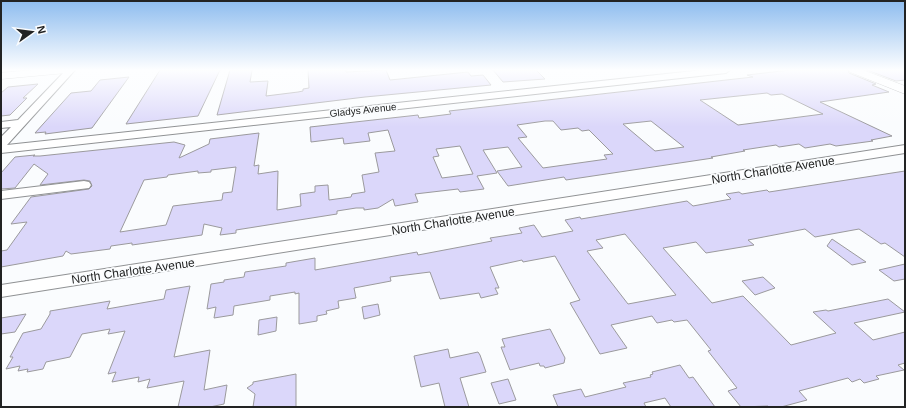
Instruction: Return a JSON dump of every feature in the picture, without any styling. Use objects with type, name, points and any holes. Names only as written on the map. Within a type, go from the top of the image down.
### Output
[{"type":"street","points":[[1,144],[53,89]]},
{"type":"street","name":"Gladys Avenue","points":[[1,149],[551,89]]},
{"type":"street","points":[[1,125],[20,123]]},
{"type":"street","name":"North Charlotte Avenue","points":[[1,291],[905,149]]},
{"type":"street","points":[[1,195],[84,185]]},
{"type":"building","points":[[6,89],[33,89],[23,98],[27,98],[10,115],[1,116],[1,93]]},
{"type":"building","points":[[93,89],[120,89],[92,128],[45,134],[46,132],[35,133],[71,93],[91,91]]},
{"type":"building","points":[[148,89],[211,89],[198,116],[126,124]]},
{"type":"building","points":[[224,89],[267,89],[266,96],[298,92],[303,91],[303,89],[449,89],[365,97],[217,115]]},
{"type":"building","points":[[645,89],[882,89],[889,92],[820,102],[892,136],[871,140],[873,141],[836,146],[830,144],[805,148],[799,144],[779,147],[776,145],[711,157],[713,158],[566,180],[564,177],[508,186],[497,171],[522,167],[508,147],[483,150],[497,173],[477,176],[484,189],[460,192],[458,189],[415,194],[418,202],[395,206],[393,199],[378,208],[364,210],[364,208],[356,208],[337,211],[337,214],[236,230],[236,233],[220,235],[222,228],[204,224],[202,235],[132,245],[132,243],[111,246],[110,249],[71,254],[66,251],[63,256],[1,267],[1,251],[7,250],[27,222],[11,224],[31,197],[89,189],[92,186],[90,181],[84,180],[40,185],[48,174],[34,164],[15,188],[1,189],[1,173],[15,157],[40,156],[174,142],[185,145],[179,158],[209,144],[210,139],[259,133],[254,166],[259,165],[258,174],[278,171],[277,210],[301,206],[300,194],[315,192],[315,186],[328,185],[329,200],[351,197],[352,194],[365,192],[362,175],[379,172],[375,153],[395,151],[388,130],[368,133],[370,141],[344,144],[343,138],[311,142],[310,127],[418,115],[419,118],[451,114],[449,111]],"holes":[[[767,93],[771,95],[782,94],[823,114],[738,125],[700,100]],[[553,121],[561,130],[578,128],[582,131],[589,130],[613,154],[604,155],[607,159],[543,168],[518,138],[527,137],[517,125]],[[651,121],[684,147],[655,151],[623,124]],[[460,146],[473,174],[442,178],[433,157],[439,156],[436,149]],[[236,167],[232,192],[223,193],[222,200],[173,206],[166,225],[120,232],[144,180],[198,171],[198,173],[211,172],[211,170]]]},
{"type":"building","points":[[905,171],[905,257],[885,243],[881,244],[859,229],[815,237],[805,229],[748,240],[754,245],[706,253],[696,242],[663,248],[712,303],[743,296],[791,345],[836,333],[813,312],[828,311],[888,299],[905,312],[854,323],[873,340],[905,332],[905,363],[898,365],[904,370],[876,376],[879,379],[864,383],[860,379],[852,382],[848,378],[799,391],[807,400],[781,407],[741,407],[728,391],[737,388],[708,351],[711,350],[687,320],[674,322],[672,320],[657,323],[652,316],[611,325],[627,348],[600,354],[570,303],[580,300],[555,256],[523,262],[522,260],[490,267],[499,288],[495,288],[498,294],[481,298],[479,293],[440,299],[430,272],[390,277],[391,281],[354,288],[356,298],[338,301],[339,308],[326,311],[327,314],[317,316],[317,321],[299,324],[299,293],[295,294],[295,292],[270,296],[270,300],[234,306],[233,315],[214,318],[216,307],[207,309],[211,284],[224,282],[224,280],[244,277],[245,272],[286,266],[286,263],[315,258],[315,270],[417,252],[418,255],[492,241],[490,238],[522,233],[519,228],[534,225],[542,237],[573,231],[565,220],[580,217],[581,219],[687,201],[693,206],[731,199],[726,194],[739,192],[742,194],[767,190],[769,192]],"holes":[[[625,234],[676,295],[628,304],[587,251],[603,248],[596,240]]]},
{"type":"building","points":[[832,239],[866,262],[852,265],[827,246]]},
{"type":"building","points":[[905,264],[905,279],[894,281],[879,270]]},
{"type":"building","points":[[763,277],[775,288],[755,295],[742,281]]},
{"type":"building","points":[[190,286],[174,357],[210,350],[204,390],[227,385],[224,404],[210,407],[178,407],[184,381],[147,388],[150,379],[138,382],[139,377],[112,382],[116,372],[108,374],[125,331],[108,334],[110,329],[82,334],[70,357],[46,362],[43,369],[27,372],[28,369],[18,371],[20,366],[6,369],[13,357],[10,357],[23,333],[41,329],[50,314],[50,311],[110,301],[107,309],[164,299],[166,290]]},
{"type":"building","points":[[378,304],[380,315],[364,319],[362,307]]},
{"type":"building","points":[[26,314],[15,332],[1,334],[1,318]]},
{"type":"building","points":[[277,317],[276,331],[258,335],[259,320]]},
{"type":"building","points":[[550,329],[565,358],[564,363],[545,368],[544,366],[540,366],[539,363],[510,370],[501,347],[505,347],[502,339]]},
{"type":"building","points":[[448,349],[450,358],[478,352],[480,355],[486,372],[460,378],[469,407],[445,407],[439,383],[421,387],[414,356]]},
{"type":"building","points":[[680,365],[689,378],[693,377],[715,407],[671,407],[665,398],[644,403],[646,407],[558,407],[553,395],[581,389],[585,397],[626,387],[623,383],[651,377],[650,375],[653,374],[652,372]]},
{"type":"building","points":[[296,374],[296,407],[253,407],[255,394],[247,388],[253,384],[253,382]]},
{"type":"building","points":[[508,379],[516,400],[499,404],[491,383]]}]
